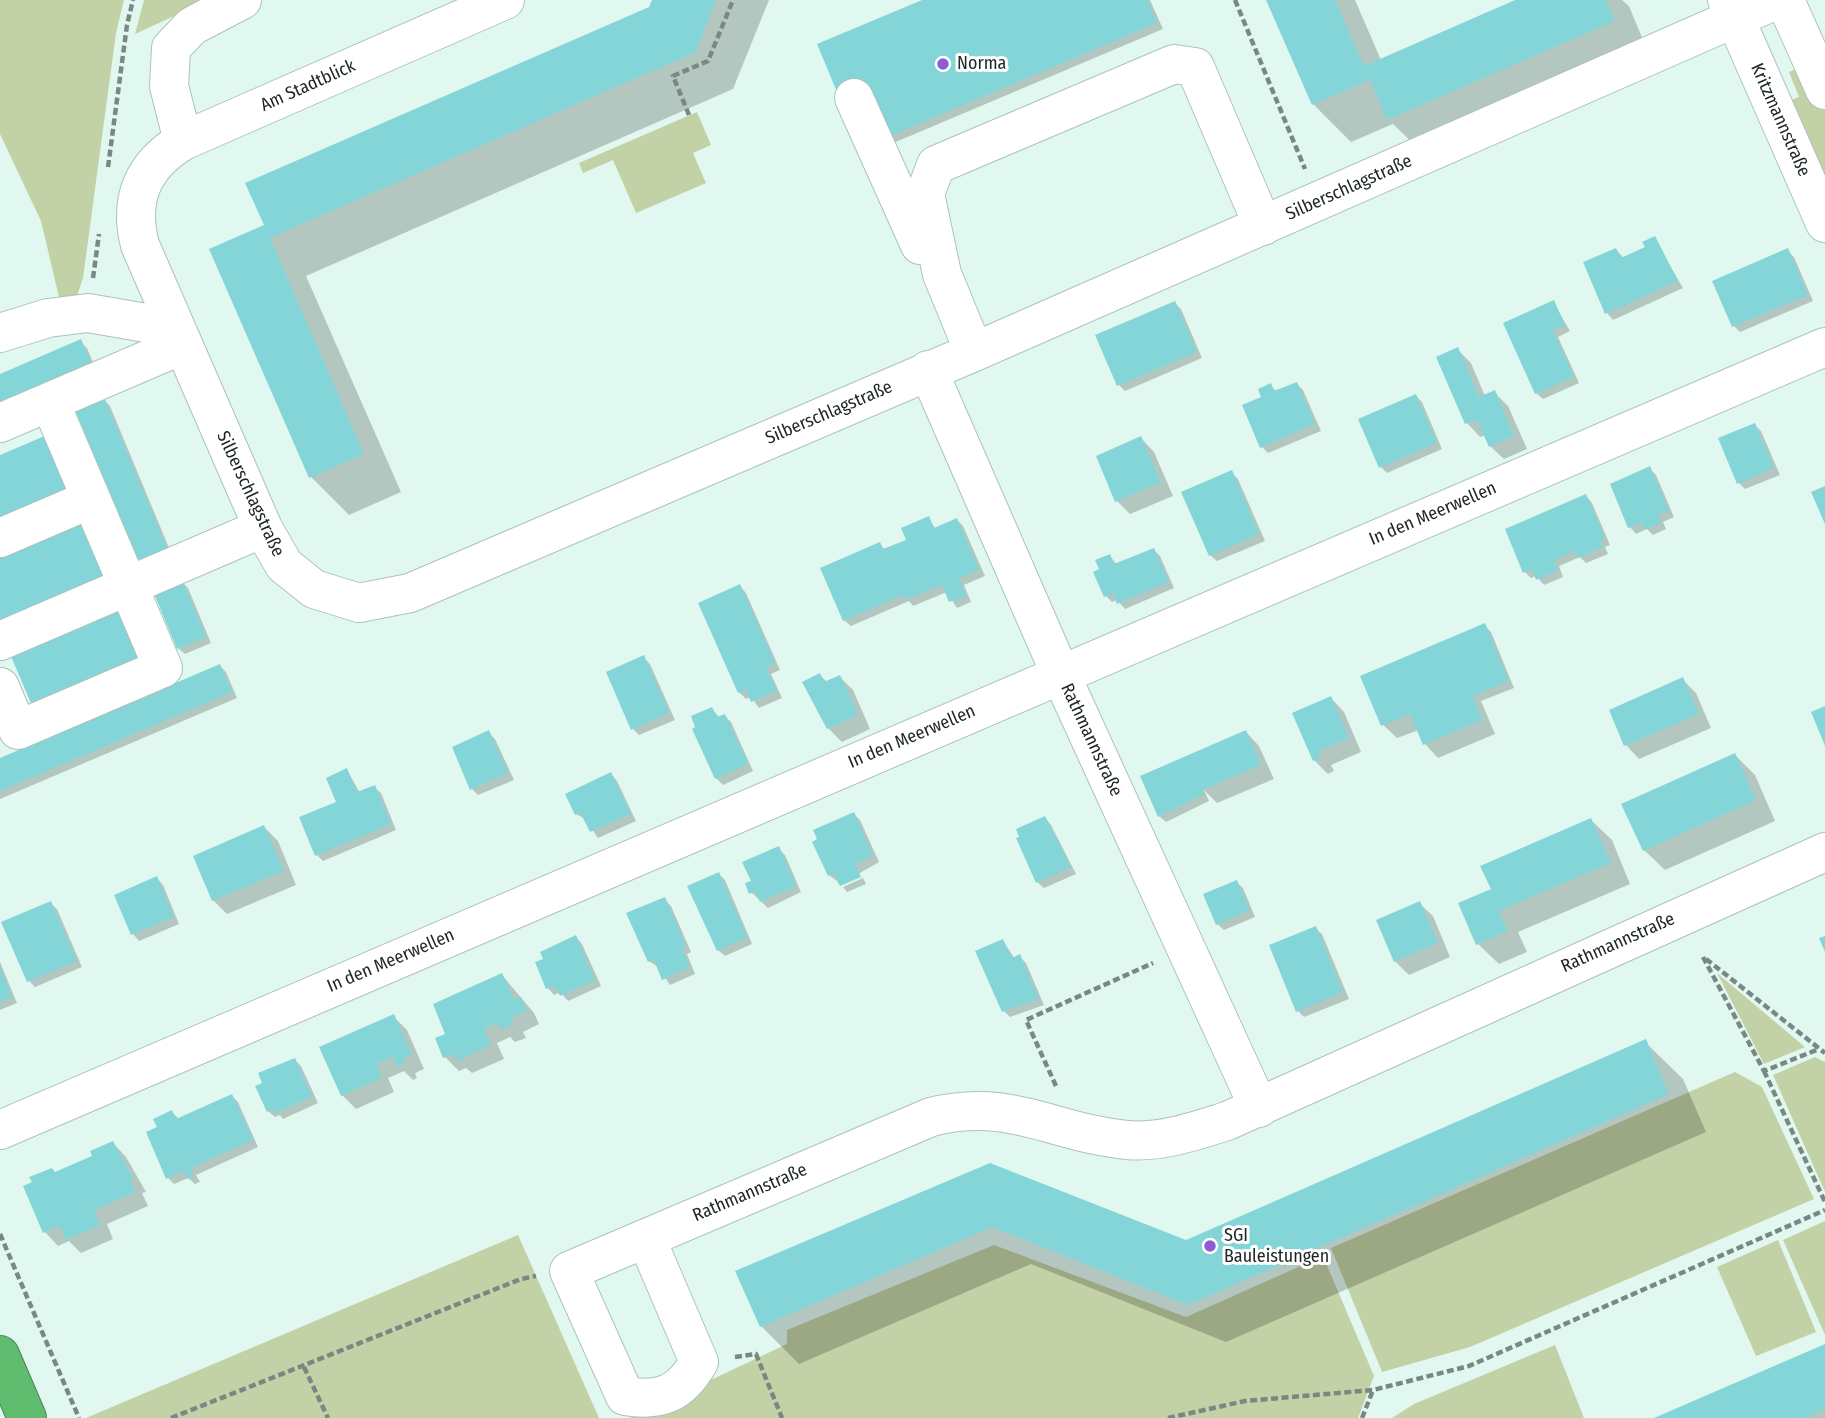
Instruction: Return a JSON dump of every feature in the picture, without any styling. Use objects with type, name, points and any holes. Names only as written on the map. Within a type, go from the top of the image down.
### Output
[{"type":"highway","points":[[0,1355],[27,1418]]},
{"type":"street","points":[[183,141],[169,86],[171,48],[192,26],[242,0]]},
{"type":"street","name":"Am Stadtblick","points":[[136,201],[139,186],[150,166],[183,141],[505,0]]},
{"type":"street","points":[[1731,9],[1776,0]]},
{"type":"street","points":[[1785,0],[1825,90]]},
{"type":"street","name":"Silberschlagstraße","points":[[136,201],[140,245],[263,528],[284,565],[314,589],[359,603],[410,593],[974,352],[1320,202],[1731,9]]},
{"type":"street","name":"Kritzmannstraße","points":[[1731,9],[1825,223]]},
{"type":"street","points":[[974,352],[942,274],[925,194],[936,166],[1174,64],[1195,67],[1263,226]]},
{"type":"street","points":[[854,98],[919,243],[942,274]]},
{"type":"street","points":[[0,333],[48,318],[88,313],[179,336]]},
{"type":"street","points":[[0,423],[50,402],[179,336]]},
{"type":"street","name":"In den Meerwellen","points":[[0,1130],[1825,347]]},
{"type":"street","name":"Rathmannstraße","points":[[928,370],[1060,673],[1259,1108]]},
{"type":"street","points":[[0,687],[18,730],[163,668],[50,402]]},
{"type":"street","points":[[0,538],[91,499]]},
{"type":"street","points":[[0,641],[263,528]]},
{"type":"street","name":"Rathmannstraße","points":[[569,1271],[931,1117],[977,1109],[1022,1114],[1114,1138],[1141,1140],[1196,1131],[1259,1108],[1536,980],[1825,852]]},
{"type":"street","points":[[569,1271],[625,1396],[644,1399],[667,1395],[687,1382],[699,1362],[646,1238]]},
{"type":"path","points":[[106,176],[127,25],[133,0]]},
{"type":"path","points":[[689,115],[673,76],[709,61],[733,0]]},
{"type":"path","points":[[1235,0],[1320,202]]},
{"type":"path","points":[[88,313],[99,231]]},
{"type":"path","points":[[1054,1122],[1058,1090],[1026,1020],[1186,949]]},
{"type":"path","points":[[1825,1053],[1703,957],[1764,1071],[1825,1202]]},
{"type":"path","points":[[1764,1071],[1819,1049]]},
{"type":"path","points":[[1168,1418],[1245,1401],[1373,1390],[1469,1366],[1825,1210]]},
{"type":"path","points":[[0,1234],[79,1418]]},
{"type":"path","points":[[171,1418],[521,1279],[569,1271]]},
{"type":"path","points":[[699,1362],[756,1354],[782,1418]]},
{"type":"path","points":[[304,1367],[328,1418]]},
{"type":"path","points":[[1362,1418],[1373,1390]]},
{"type":"green space","points":[[0,0],[124,0],[116,33],[83,278],[77,296],[59,297],[41,221],[0,134]]},
{"type":"green space","points":[[144,0],[209,0],[135,34]]},
{"type":"green space","points":[[1808,64],[1825,103],[1825,188],[1791,100],[1799,97],[1789,72]]},
{"type":"green space","points":[[697,112],[711,145],[693,153],[706,183],[636,213],[613,160],[583,173],[579,163]]},
{"type":"green space","points":[[1717,973],[1805,1047],[1764,1064]]},
{"type":"green space","points":[[1815,1057],[1825,1062],[1825,1192],[1773,1075]]},
{"type":"green space","points":[[1735,1072],[1762,1087],[1814,1199],[1470,1347],[1382,1372],[1331,1248]]},
{"type":"green space","points":[[1825,1221],[1825,1335],[1783,1240]]},
{"type":"green space","points":[[518,1235],[599,1418],[86,1418]]},
{"type":"green space","points":[[1778,1240],[1816,1332],[1756,1356],[1717,1267]]},
{"type":"green space","points":[[994,1245],[1186,1317],[1323,1256],[1374,1376],[1358,1418],[630,1418],[787,1344],[787,1330]]},
{"type":"green space","points":[[1555,1345],[1584,1418],[1392,1418],[1414,1404]]},
{"type":"building","points":[[652,0],[716,0],[696,52],[270,238],[364,454],[309,478],[209,249],[264,225],[245,183],[649,7]]},
{"type":"building","name":"Norma","points":[[922,0],[1148,0],[1157,23],[883,139],[837,92],[817,44]]},
{"type":"building","points":[[1266,0],[1335,0],[1364,66],[1515,0],[1606,0],[1615,21],[1387,120],[1370,80],[1312,105]]},
{"type":"building","points":[[1655,236],[1678,281],[1605,314],[1583,262],[1616,248],[1621,258],[1645,247],[1642,242]]},
{"type":"building","points":[[1788,248],[1808,295],[1732,327],[1712,281]]},
{"type":"building","points":[[1554,300],[1565,325],[1553,330],[1574,377],[1535,394],[1503,323]]},
{"type":"building","points":[[1175,301],[1197,352],[1117,386],[1095,335]]},
{"type":"building","points":[[81,339],[94,370],[0,409],[0,374]]},
{"type":"building","points":[[1458,347],[1479,397],[1495,390],[1514,436],[1489,447],[1477,420],[1465,424],[1436,357]]},
{"type":"building","points":[[1297,382],[1315,424],[1260,448],[1242,405],[1261,397],[1258,389],[1271,383],[1274,391]]},
{"type":"building","points":[[1416,394],[1437,443],[1379,468],[1358,419]]},
{"type":"building","points":[[104,397],[167,548],[137,560],[75,410]]},
{"type":"building","points":[[1755,423],[1774,468],[1737,484],[1718,438]]},
{"type":"building","points":[[47,435],[70,490],[0,519],[0,455]]},
{"type":"building","points":[[1141,436],[1161,482],[1115,502],[1096,456]]},
{"type":"building","points":[[1650,466],[1669,511],[1658,515],[1661,522],[1645,530],[1642,523],[1628,528],[1610,484]]},
{"type":"building","points":[[1232,470],[1259,534],[1209,556],[1181,492]]},
{"type":"building","points":[[1825,486],[1825,524],[1811,492]]},
{"type":"building","points":[[1586,494],[1605,538],[1600,541],[1603,547],[1578,558],[1575,551],[1554,560],[1558,570],[1536,580],[1532,569],[1523,573],[1505,529]]},
{"type":"building","points":[[929,516],[934,528],[957,518],[979,570],[959,578],[966,596],[949,602],[942,585],[905,600],[903,595],[843,621],[820,568],[880,542],[883,549],[906,540],[901,528]]},
{"type":"building","points":[[83,522],[106,576],[0,620],[0,557]]},
{"type":"building","points":[[1154,548],[1169,582],[1117,604],[1113,593],[1104,597],[1093,572],[1099,569],[1095,560],[1110,554],[1114,564]]},
{"type":"building","points":[[182,579],[206,637],[177,649],[153,591]]},
{"type":"building","points":[[740,584],[775,663],[766,667],[777,691],[751,702],[746,690],[738,693],[698,603]]},
{"type":"building","points":[[122,606],[145,661],[33,708],[10,654]]},
{"type":"building","points":[[1485,623],[1509,681],[1473,696],[1482,720],[1423,745],[1410,714],[1381,726],[1360,676]]},
{"type":"building","points":[[644,655],[669,713],[631,730],[606,672]]},
{"type":"building","points":[[220,664],[232,692],[0,791],[0,758]]},
{"type":"building","points":[[820,673],[824,682],[840,675],[858,715],[827,729],[802,682]]},
{"type":"building","points":[[1683,677],[1699,714],[1624,746],[1609,710]]},
{"type":"building","points":[[1331,696],[1349,738],[1318,751],[1321,758],[1313,761],[1292,713]]},
{"type":"building","points":[[1825,706],[1825,746],[1811,712]]},
{"type":"building","points":[[712,707],[717,717],[725,714],[748,764],[715,779],[692,729],[695,727],[691,716]]},
{"type":"building","points":[[489,730],[508,773],[470,790],[452,747]]},
{"type":"building","points":[[1246,730],[1261,765],[1202,790],[1204,794],[1158,817],[1140,776]]},
{"type":"building","points":[[1735,753],[1756,800],[1643,851],[1621,804]]},
{"type":"building","points":[[347,768],[357,792],[375,785],[391,824],[315,856],[299,817],[336,802],[326,778]]},
{"type":"building","points":[[611,772],[631,814],[590,832],[580,812],[575,815],[565,794]]},
{"type":"building","points":[[854,812],[873,856],[855,864],[861,877],[840,886],[833,873],[828,876],[812,842],[817,839],[813,830]]},
{"type":"building","points":[[1045,816],[1071,867],[1036,883],[1016,838],[1019,837],[1016,829]]},
{"type":"building","points":[[1591,818],[1611,863],[1499,911],[1508,931],[1476,945],[1458,903],[1491,889],[1480,866]]},
{"type":"building","points":[[264,825],[284,871],[212,901],[193,856]]},
{"type":"building","points":[[779,846],[796,886],[760,902],[755,891],[749,894],[745,883],[751,881],[742,862]]},
{"type":"building","points":[[719,872],[747,937],[717,951],[687,886]]},
{"type":"building","points":[[157,876],[174,917],[131,935],[114,895]]},
{"type":"building","points":[[1237,880],[1250,910],[1216,925],[1203,894]]},
{"type":"building","points":[[665,897],[686,946],[682,947],[690,967],[662,980],[654,960],[648,962],[626,913]]},
{"type":"building","points":[[51,901],[77,961],[27,982],[1,922]]},
{"type":"building","points":[[1420,901],[1438,943],[1394,962],[1376,920]]},
{"type":"building","points":[[1316,926],[1343,992],[1296,1012],[1269,945]]},
{"type":"building","points":[[576,935],[595,980],[560,996],[555,986],[546,989],[535,962],[543,959],[540,952]]},
{"type":"building","points":[[1825,936],[1825,952],[1819,938]]},
{"type":"building","points":[[1003,939],[1012,958],[1020,954],[1039,999],[1002,1012],[975,951]]},
{"type":"building","points":[[0,967],[12,997],[0,1002]]},
{"type":"building","points":[[502,973],[514,1000],[521,997],[527,1010],[511,1018],[513,1024],[500,1030],[497,1023],[484,1029],[491,1045],[457,1061],[454,1054],[443,1058],[435,1038],[445,1034],[433,1004]]},
{"type":"building","points":[[394,1014],[412,1055],[402,1059],[405,1064],[397,1067],[393,1057],[376,1064],[382,1078],[341,1096],[319,1047]]},
{"type":"building","points":[[1646,1039],[1669,1094],[1188,1305],[992,1227],[760,1327],[735,1271],[990,1163],[1186,1240]]},
{"type":"building","points":[[295,1058],[312,1097],[275,1113],[273,1109],[267,1112],[255,1086],[262,1083],[258,1073]]},
{"type":"building","points":[[232,1094],[253,1140],[191,1168],[194,1175],[187,1179],[184,1171],[166,1179],[146,1132],[157,1127],[153,1119],[172,1110],[176,1119]]},
{"type":"building","points":[[113,1141],[133,1178],[130,1179],[136,1192],[94,1210],[100,1225],[66,1240],[60,1226],[43,1233],[23,1186],[32,1182],[29,1177],[52,1168],[55,1172],[92,1156],[90,1151]]},
{"type":"building","points":[[1825,1344],[1825,1409],[1805,1418],[1654,1418]]},
{"type":"place","name":"Norma","points":[[943,64]]},
{"type":"place","name":"SGI Bauleistungen","points":[[1210,1246]]}]
